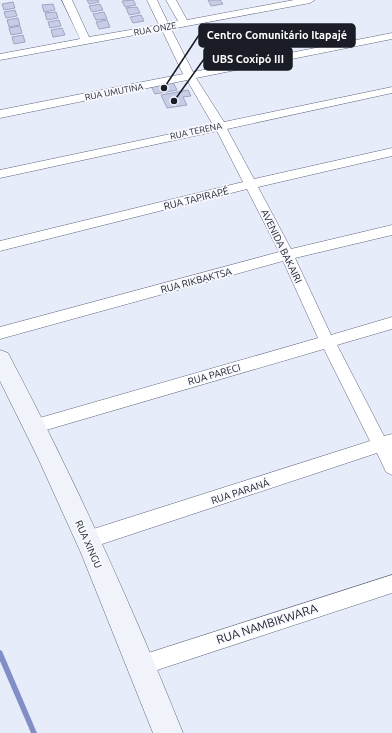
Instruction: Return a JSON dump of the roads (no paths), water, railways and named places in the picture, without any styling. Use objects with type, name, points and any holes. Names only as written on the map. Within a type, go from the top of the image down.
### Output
[{"type":"street","points":[[67,0],[86,41]]},
{"type":"street","name":"AVENIDA BAKAIRI","points":[[152,0],[190,77],[220,126],[288,255],[327,341],[386,443],[392,467]]},
{"type":"street","points":[[171,0],[185,24]]},
{"type":"street","name":"RUA ONZE","points":[[1,54],[185,24],[310,0]]},
{"type":"street","name":"RUA UMUTINA","points":[[0,114],[392,36]]},
{"type":"street","name":"RUA TERENA","points":[[0,174],[392,90]]},
{"type":"street","name":"RUA TAPIRAPÉ","points":[[0,246],[251,184],[392,152]]},
{"type":"street","name":"RUA RIKBAKTSA","points":[[0,333],[288,255],[392,230]]},
{"type":"street","name":"RUA PARECI","points":[[36,426],[392,323]]},
{"type":"street","name":"RUA XINGU","points":[[0,359],[36,426],[142,665],[168,733]]},
{"type":"street","name":"RUA PARANÁ","points":[[87,540],[386,443]]},
{"type":"street","name":"RUA NAMBIKWARA","points":[[142,665],[392,584]]},
{"type":"waterway","points":[[0,653],[34,733]]},
{"type":"place","name":"Centro Comunitário Itapajé","points":[[164,88]]},
{"type":"place","name":"UBS Coxipó III","points":[[174,101]]}]
